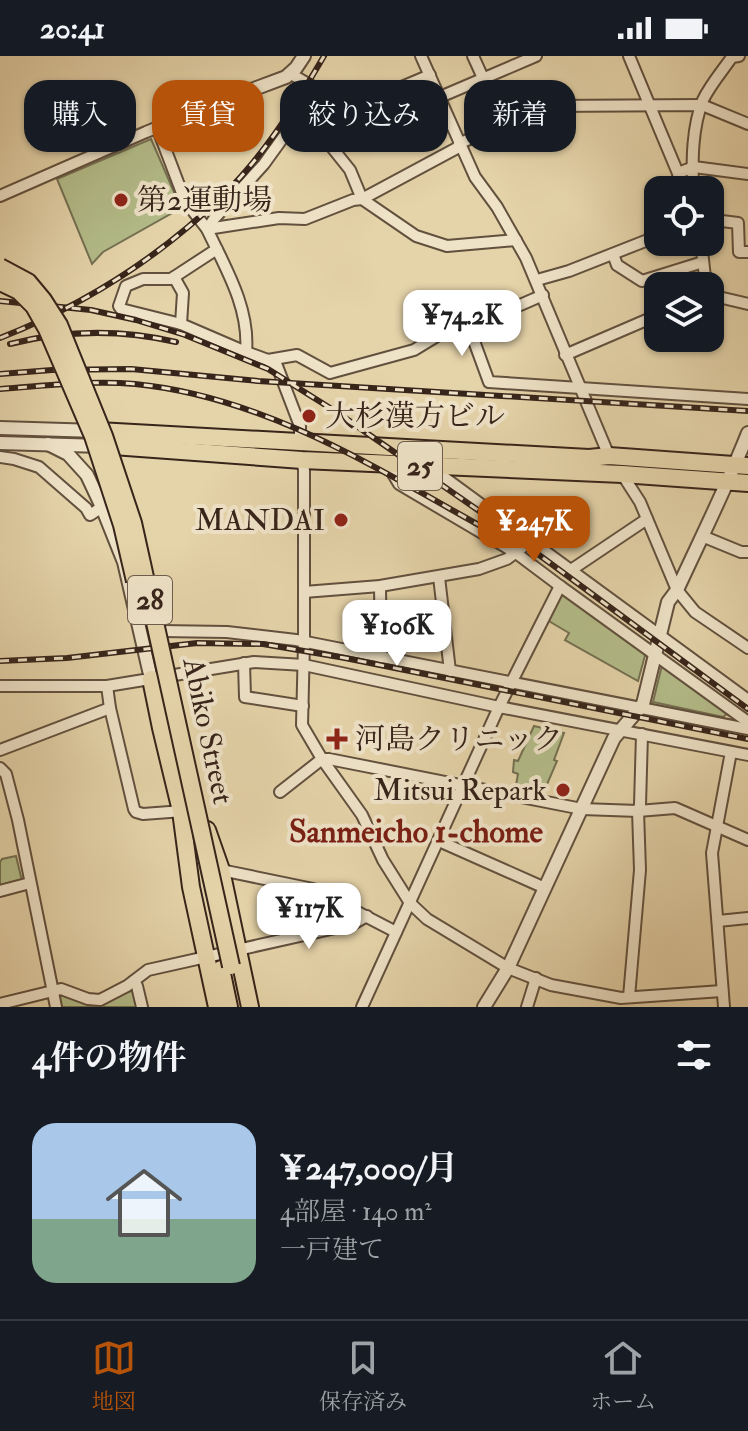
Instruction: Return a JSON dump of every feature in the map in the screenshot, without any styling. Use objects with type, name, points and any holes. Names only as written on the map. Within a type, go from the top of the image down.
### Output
[{"type":"main road","name":"Abiko Street","points":[[0,267],[28,282],[59,325],[117,471],[133,523],[226,968],[229,1007]]},
{"type":"main road","name":"Abiko Street","points":[[0,282],[19,291],[34,306],[93,436],[122,525],[226,968],[240,1007]]},
{"type":"main road","name":"25","points":[[98,431],[589,458],[609,456],[742,466]]},
{"type":"main road","name":"25","points":[[113,446],[302,460],[622,474],[748,483]]},
{"type":"main road","points":[[172,676],[203,816],[221,870],[250,1007]]},
{"type":"main road","points":[[151,679],[181,811],[191,887],[217,1007]]},
{"type":"street","points":[[421,56],[432,80]]},
{"type":"street","points":[[473,56],[483,78]]},
{"type":"street","points":[[629,56],[679,176]]},
{"type":"street","points":[[692,176],[697,121],[704,99],[732,56],[739,56]]},
{"type":"street","points":[[264,86],[291,74],[302,57]]},
{"type":"street","points":[[448,93],[529,57]]},
{"type":"street","points":[[291,74],[301,80]]},
{"type":"street","points":[[418,80],[430,75]]},
{"type":"street","points":[[207,229],[279,218],[305,219],[362,199],[457,148],[460,143],[550,106],[702,105],[748,124]]},
{"type":"street","points":[[448,115],[475,177],[497,207],[537,280],[565,355],[609,456]]},
{"type":"street","points":[[0,196],[152,129]]},
{"type":"street","points":[[207,229],[280,142]]},
{"type":"street","points":[[166,152],[182,193],[207,229],[241,303],[246,352]]},
{"type":"street","points":[[336,152],[350,170],[362,199],[416,236],[447,246],[516,240]]},
{"type":"street","points":[[678,173],[692,167],[748,174]]},
{"type":"street","points":[[724,221],[738,223],[739,252],[748,252]]},
{"type":"street","points":[[537,280],[644,242]]},
{"type":"street","points":[[217,249],[171,279],[143,279],[126,286],[119,306],[181,324],[277,366],[294,406],[300,426],[300,442]]},
{"type":"street","points":[[613,254],[617,265],[642,281],[703,262]]},
{"type":"street","points":[[702,256],[704,272]]},
{"type":"street","points":[[174,277],[183,293],[181,324]]},
{"type":"street","points":[[268,360],[297,355],[330,373],[414,350],[460,322],[543,295]]},
{"type":"street","points":[[724,298],[748,304]]},
{"type":"street","points":[[565,355],[644,321]]},
{"type":"street","points":[[467,322],[489,382],[748,399]]},
{"type":"street","points":[[0,428],[98,431],[113,446],[172,676]]},
{"type":"street","points":[[0,443],[113,446],[130,433]]},
{"type":"street","points":[[484,1007],[508,968],[614,738],[641,709],[668,602],[677,590],[728,481],[742,466],[748,433]]},
{"type":"street","points":[[48,444],[68,454],[87,475],[124,562]]},
{"type":"street","points":[[113,446],[110,475],[124,562],[151,679]]},
{"type":"street","points":[[0,457],[39,467],[90,515],[102,507]]},
{"type":"street","points":[[302,460],[302,725],[362,815],[383,860],[410,903],[427,919],[508,968],[551,985],[621,998],[722,991]]},
{"type":"street","points":[[387,464],[399,484],[516,553],[748,722]]},
{"type":"street","points":[[429,466],[748,700]]},
{"type":"street","points":[[622,474],[640,502],[677,590],[695,612],[748,648]]},
{"type":"street","points":[[571,570],[647,519]]},
{"type":"street","points":[[702,536],[748,552]]},
{"type":"street","points":[[304,592],[380,586],[479,569],[507,559],[531,541]]},
{"type":"street","points":[[439,577],[450,671]]},
{"type":"street","points":[[380,586],[381,658]]},
{"type":"street","points":[[362,1007],[499,707],[560,586]]},
{"type":"street","points":[[161,631],[227,632],[304,643],[748,729]]},
{"type":"street","points":[[244,663],[245,697],[303,706]]},
{"type":"street","points":[[0,686],[107,686],[244,663],[304,665],[499,707],[748,755]]},
{"type":"street","points":[[107,686],[136,812],[181,811],[203,816]]},
{"type":"street","points":[[0,750],[110,708]]},
{"type":"street","points":[[629,997],[640,870],[638,811],[642,734]]},
{"type":"street","points":[[724,1007],[712,853],[731,752]]},
{"type":"street","points":[[280,792],[322,759],[329,759],[582,809],[638,811],[675,808],[748,840]]},
{"type":"street","points":[[0,768],[6,774],[18,820],[56,1007]]},
{"type":"street","points":[[439,841],[545,888]]},
{"type":"street","points":[[221,870],[313,889],[396,932]]},
{"type":"street","points":[[0,891],[30,883]]},
{"type":"street","points":[[0,1004],[61,989],[100,1000],[117,993],[148,970],[353,924],[367,916]]},
{"type":"street","points":[[718,921],[748,918]]},
{"type":"street","points":[[527,1007],[536,978]]},
{"type":"street","points":[[134,981],[142,1007]]},
{"type":"green space","name":"第2運動場","points":[[151,139],[152,152],[157,152],[181,208],[103,252],[92,264],[57,179],[120,152],[136,152],[136,145]]},
{"type":"green space","points":[[565,594],[646,652],[638,681],[565,640],[569,633],[547,620],[561,595]]},
{"type":"green space","points":[[662,665],[728,713],[723,717],[653,702]]},
{"type":"green space","points":[[534,726],[564,733],[554,760],[557,761],[542,796],[515,791],[518,774],[513,772],[514,760],[518,761]]},
{"type":"green space","points":[[16,856],[22,881],[0,887],[0,862]]},
{"type":"green space","points":[[129,991],[135,992],[139,1007],[61,1007],[59,998],[64,993],[82,1001],[97,1003],[112,1000]]},
{"type":"railway","points":[[0,338],[98,290],[144,261],[195,221],[232,187],[256,158],[287,116],[324,56]]},
{"type":"railway","points":[[0,301],[91,310],[136,320],[185,335],[268,369],[338,413],[485,515],[748,709]]},
{"type":"railway","points":[[10,344],[51,336],[93,333],[134,335],[176,342]]},
{"type":"railway","points":[[0,374],[131,369],[258,381],[748,411]]},
{"type":"railway","points":[[0,389],[84,383],[135,384],[231,404],[322,440],[495,534]]},
{"type":"railway","points":[[0,661],[67,658],[197,643],[263,644],[748,739]]},
{"type":"place","name":"第2運動場","points":[[121,200]]},
{"type":"place","name":"大杉漢方ビル","points":[[309,416]]},
{"type":"place","name":"MANDAI","points":[[341,520]]},
{"type":"place","name":"河島クリニック","points":[[337,739]]},
{"type":"place","name":"Mitsui Repark","points":[[563,790]]},
{"type":"district","name":"Sanmeicho 1-chome","points":[[416,832]]}]
